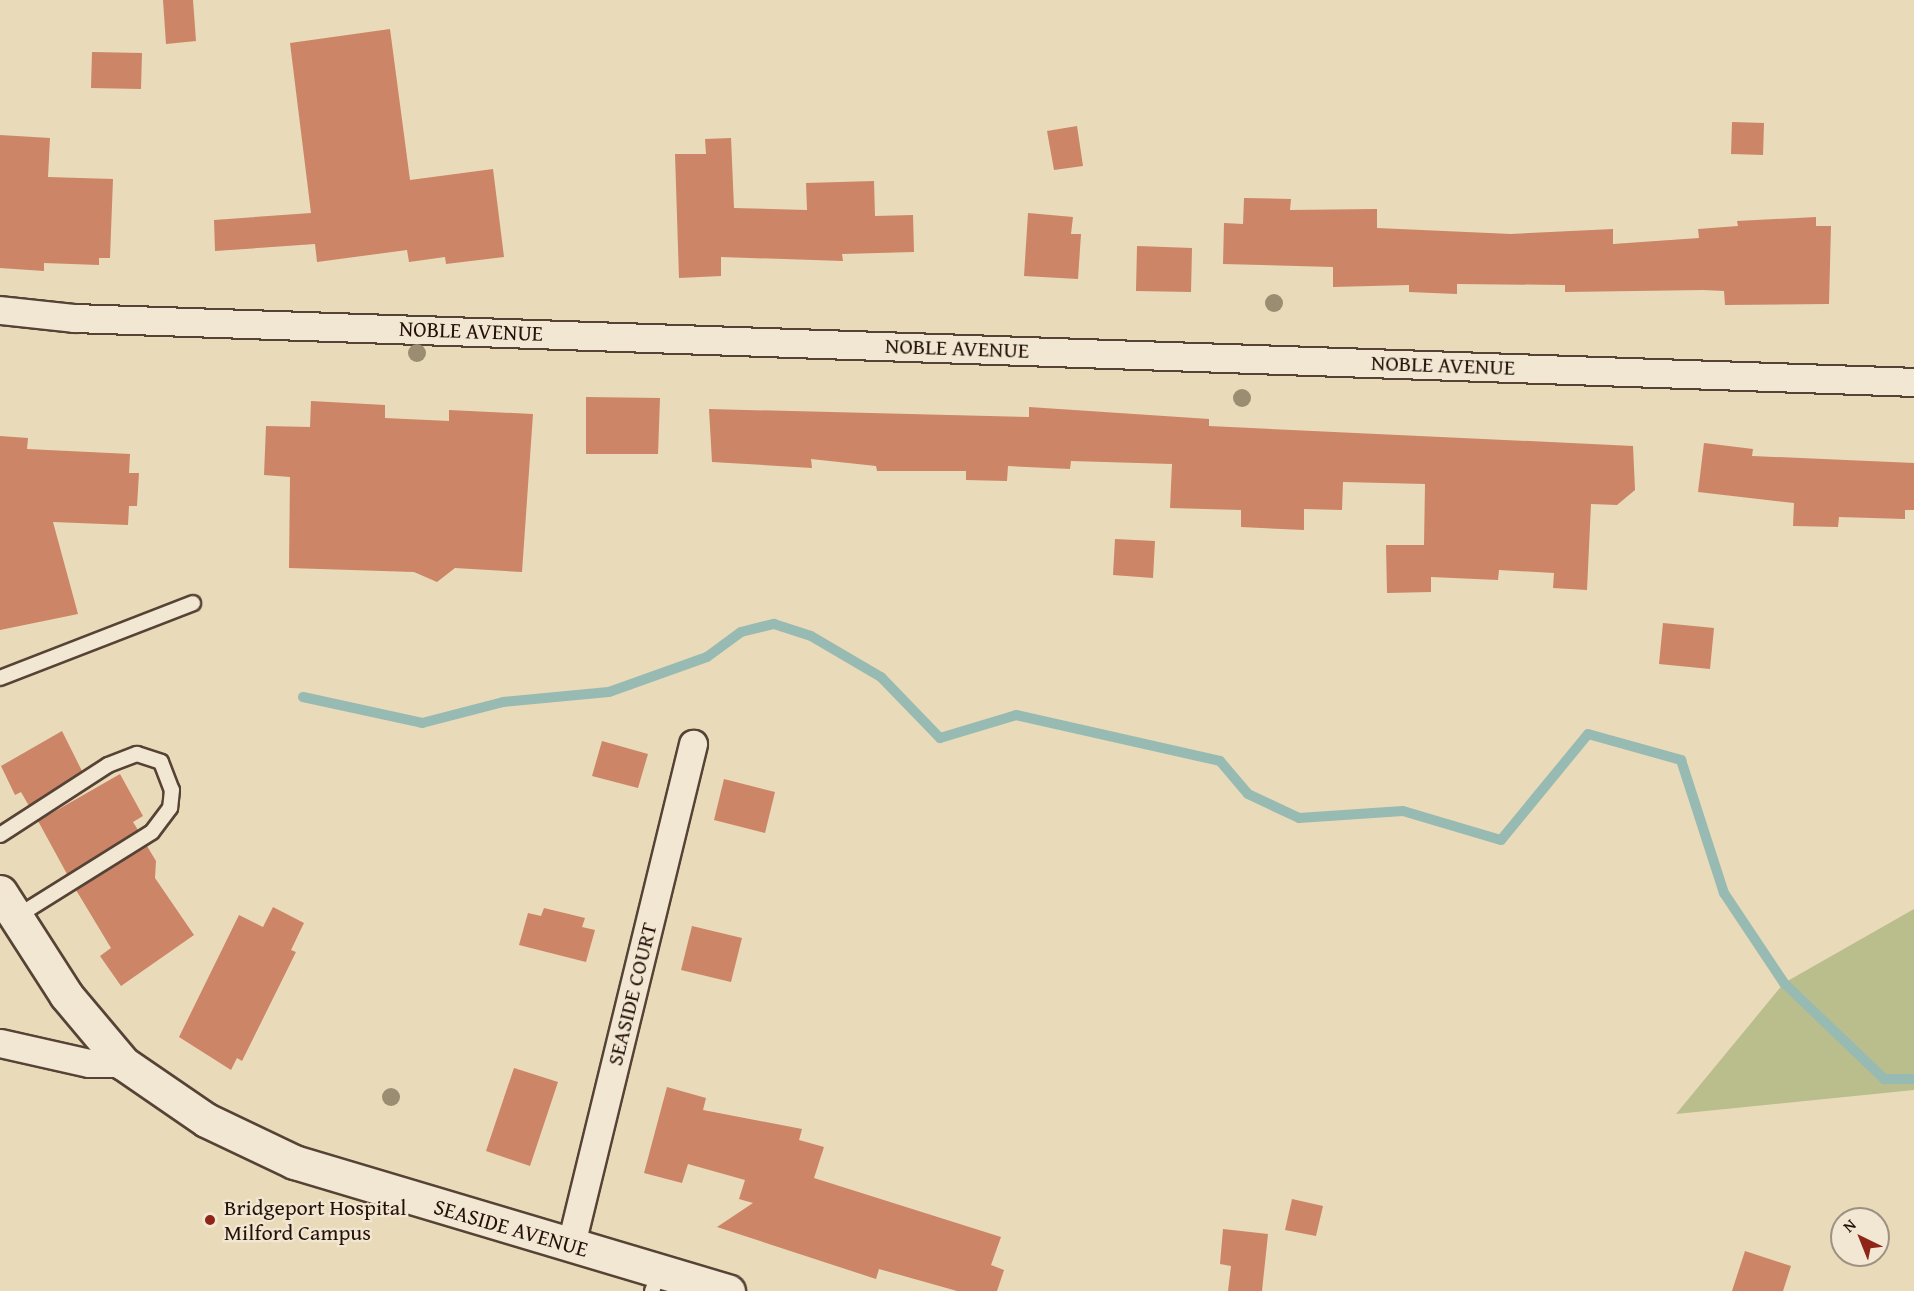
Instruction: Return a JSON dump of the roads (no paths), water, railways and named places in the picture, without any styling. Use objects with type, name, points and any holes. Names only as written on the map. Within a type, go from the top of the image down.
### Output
[{"type":"main road","name":"SEASIDE AVENUE","points":[[8,904],[66,995],[123,1063],[206,1120],[294,1162],[571,1244],[656,1281],[728,1291]]},
{"type":"street","name":"NOBLE AVENUE","points":[[0,310],[98,319],[1914,382]]},
{"type":"street","name":"SEASIDE COURT","points":[[571,1244],[693,744]]},
{"type":"street","points":[[0,1043],[89,1063],[123,1063]]},
{"type":"lane","points":[[0,678],[193,603]]},
{"type":"lane","points":[[0,835],[108,765],[137,754],[161,762],[172,790],[170,808],[152,832],[8,904]]},
{"type":"waterway","points":[[303,697],[422,723],[503,702],[609,692],[707,657],[741,632],[774,624],[811,636],[881,677],[940,738],[1016,715],[1220,761],[1248,794],[1299,818],[1403,811],[1501,840],[1588,734],[1681,760],[1724,893],[1784,983],[1884,1079],[1914,1079]]},
{"type":"place","name":"Bridgeport Hospital Milford Campus","points":[[210,1220]]}]
